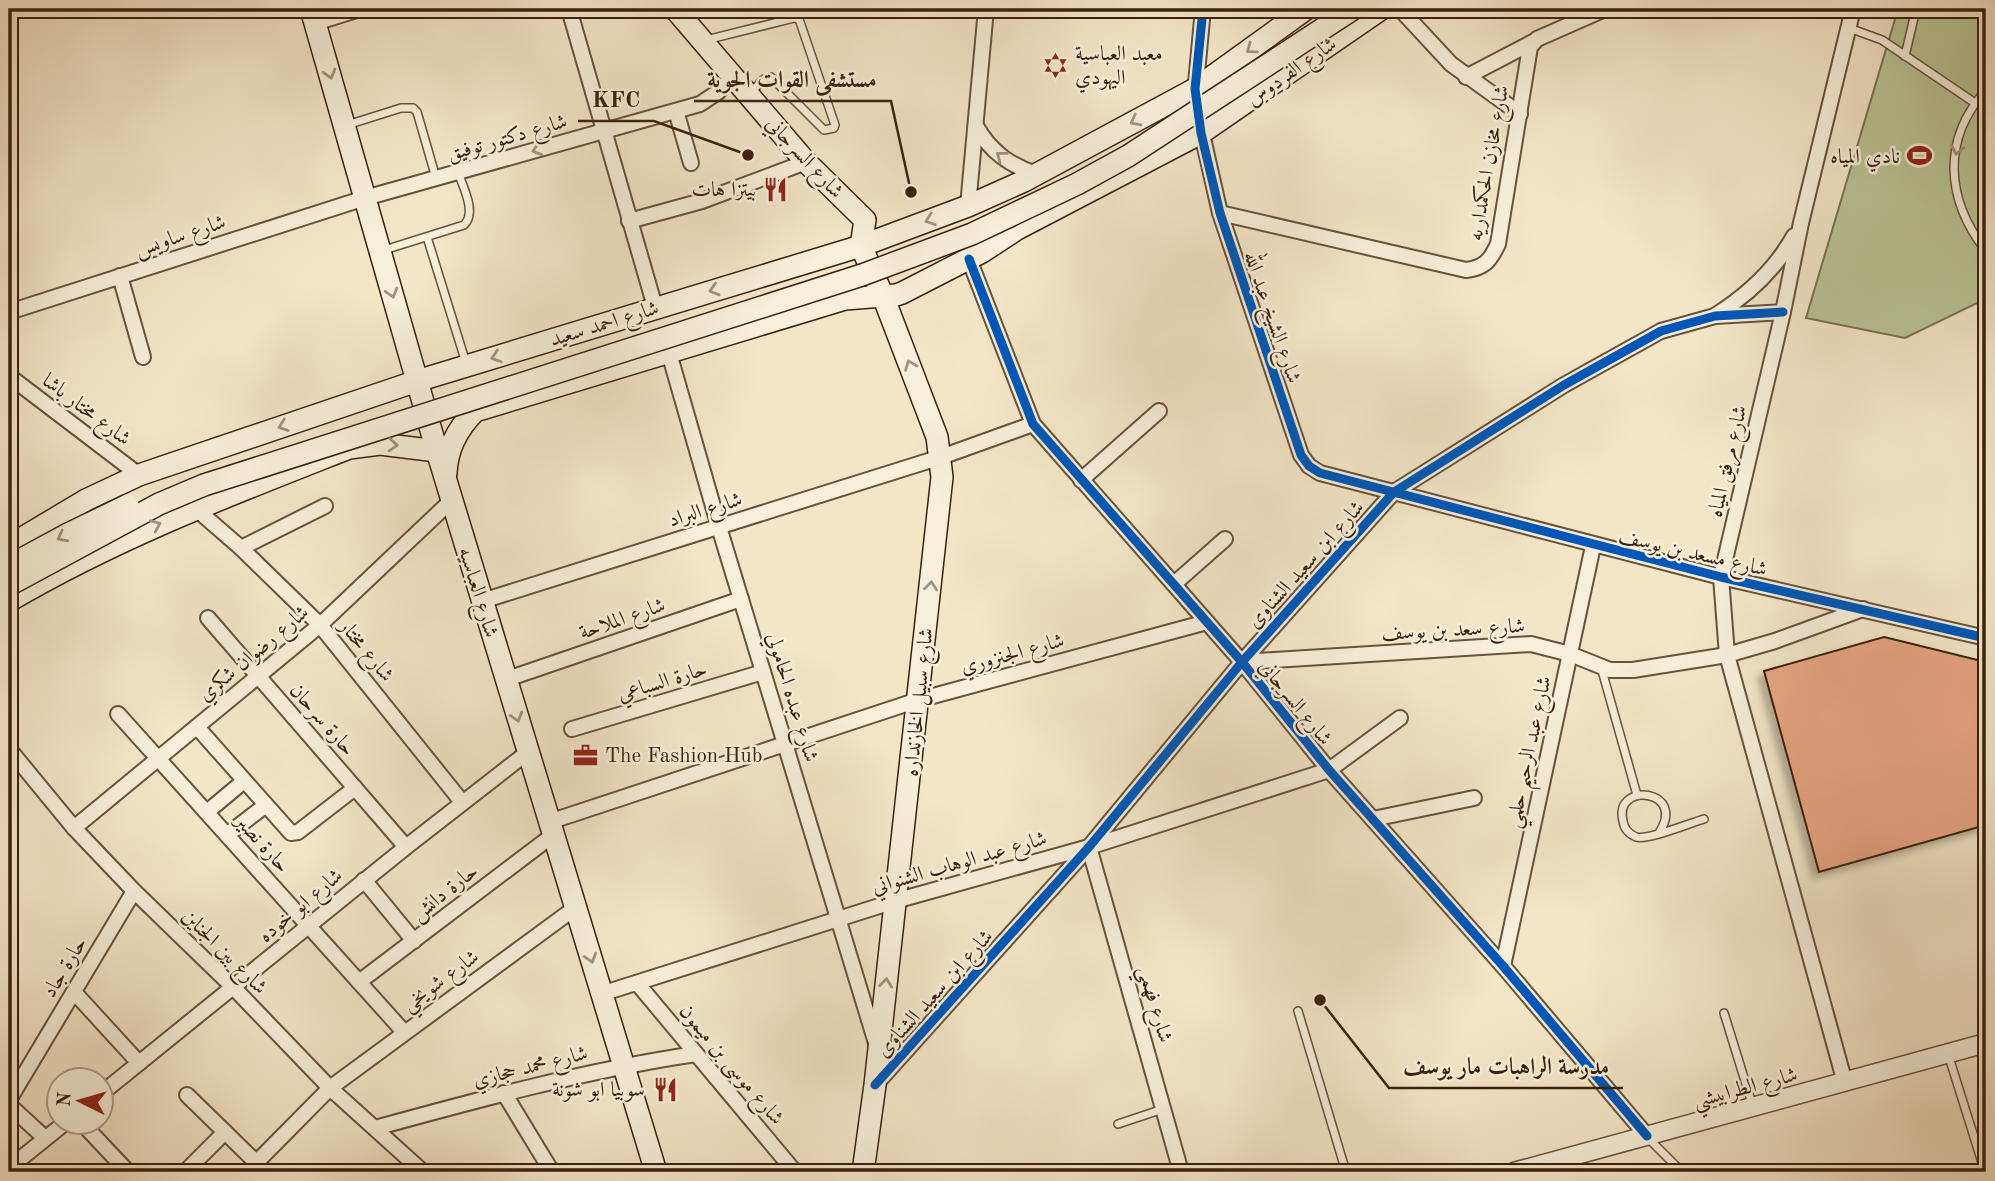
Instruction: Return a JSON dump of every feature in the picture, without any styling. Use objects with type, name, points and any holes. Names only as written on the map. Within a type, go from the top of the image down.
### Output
[{"type":"main road","name":"شارع السرجاني","points":[[675,9],[806,162],[865,220],[861,246]]},
{"type":"main road","name":"شارع الفردوس","points":[[1195,89],[1306,9]]},
{"type":"main road","points":[[9,566],[116,511],[244,459],[847,271],[969,227],[1125,150],[1340,9]]},
{"type":"main road","points":[[9,585],[159,504],[204,485],[862,275],[972,234],[1067,189],[1128,156],[1353,9]]},
{"type":"main road","name":"شارع الفردوس","points":[[1201,133],[1381,9]]},
{"type":"main road","name":"شارع العباسيه","points":[[313,16],[445,479],[656,1172]]},
{"type":"main road","name":"شارع احمد سعيد","points":[[9,546],[86,500],[139,475],[417,381],[861,246],[968,206],[1036,174],[1195,89]]},
{"type":"main road","points":[[445,479],[453,442],[475,411],[845,299],[902,293],[969,259],[1017,229],[1201,133]]},
{"type":"main road","name":"شارع سبيل الخازنداره","points":[[861,246],[937,437],[942,477],[879,1052],[863,1172]]},
{"type":"main road","points":[[312,416],[335,421],[341,426],[342,436],[335,453]]},
{"type":"main road","points":[[9,601],[95,554],[195,508],[349,447],[380,444],[437,451]]},
{"type":"street","points":[[313,16],[360,9]]},
{"type":"street","points":[[569,9],[655,307]]},
{"type":"street","points":[[968,206],[986,9]]},
{"type":"street","name":"شارع الشيخ عبد الله","points":[[1203,9],[1195,89],[1201,133],[1220,212],[1301,455],[1309,466],[1320,473],[1394,492]]},
{"type":"street","points":[[1400,9],[1451,64],[1520,114]]},
{"type":"street","points":[[1466,77],[1605,9]]},
{"type":"street","name":"شارع مرفق المياه","points":[[1845,1083],[1727,655],[1721,578],[1801,223],[1853,9]]},
{"type":"street","name":"شارع مخازن الحكمداريه","points":[[1220,212],[1466,270],[1481,268],[1492,258],[1498,244],[1530,47],[1533,42]]},
{"type":"street","name":"شارع دكتور توفيق","points":[[365,198],[701,104],[732,77]]},
{"type":"street","points":[[676,111],[691,163]]},
{"type":"street","points":[[976,126],[1000,157],[1036,174]]},
{"type":"street","points":[[629,221],[702,201],[806,162]]},
{"type":"street","name":"شارع ساويس","points":[[9,312],[365,198]]},
{"type":"street","name":"شارع ابن سعيد الشناوى","points":[[1715,316],[1742,298],[1766,277],[1801,223]]},
{"type":"street","name":"شارع السرجاني","points":[[969,259],[1033,424],[1242,662],[1329,770],[1503,966],[1647,1136]]},
{"type":"street","points":[[120,276],[143,357]]},
{"type":"street","name":"شارع ابن سعيد الشناوى","points":[[875,1085],[1089,846],[1242,662],[1394,492],[1614,355],[1661,331],[1715,316],[1783,312]]},
{"type":"street","name":"شارع عبده الحامولي","points":[[669,354],[879,1052]]},
{"type":"street","name":"شارع مختار باشا","points":[[9,376],[139,475]]},
{"type":"street","points":[[1081,480],[1159,411]]},
{"type":"street","name":"شارع البراد","points":[[482,601],[941,457],[1033,424]]},
{"type":"street","name":"شارع مسعد بن يوسف","points":[[1394,492],[1721,578],[1986,638]]},
{"type":"street","name":"شارع رضوان شكري","points":[[74,828],[320,625],[452,500]]},
{"type":"street","points":[[241,548],[325,506]]},
{"type":"street","name":"شارع مختار","points":[[195,508],[241,548],[320,625],[461,802]]},
{"type":"street","points":[[1174,584],[1225,539]]},
{"type":"street","name":"شارع عبد الرحيم حلمي","points":[[1503,966],[1593,546]]},
{"type":"street","name":"شارع الملاحة","points":[[516,676],[741,599]]},
{"type":"street","name":"شارع سعد بن يوسف","points":[[1242,662],[1531,644],[1570,654],[1610,670],[1633,670],[1727,655],[1865,609]]},
{"type":"street","name":"حارة سرحان","points":[[208,618],[405,846]]},
{"type":"street","name":"شارع الجنزوري","points":[[551,828],[785,744],[918,700],[1207,622]]},
{"type":"street","name":"حارة السباعي","points":[[572,729],[763,672]]},
{"type":"street","name":"حارة نصير","points":[[118,714],[404,1032]]},
{"type":"street","name":"شارع عبد الوهاب الشنواني","points":[[601,994],[895,901],[1089,846],[1329,770],[1400,718]]},
{"type":"street","points":[[197,727],[291,833],[299,832],[355,788]]},
{"type":"street","name":"شارع بين الجناين","points":[[9,749],[74,828],[134,891],[233,987],[330,1087],[423,1172]]},
{"type":"street","name":"شارع ابو خوده","points":[[116,1082],[405,846],[528,752]]},
{"type":"street","points":[[207,812],[244,780]]},
{"type":"street","points":[[1373,819],[1474,798]]},
{"type":"street","points":[[228,835],[266,805]]},
{"type":"street","name":"حارة دانش","points":[[359,982],[414,942],[551,828]]},
{"type":"street","name":"شارع فهمي","points":[[1089,846],[1181,1172]]},
{"type":"street","points":[[364,880],[414,942]]},
{"type":"street","name":"حارة جاد","points":[[9,1102],[134,891]]},
{"type":"street","name":"شارع شويخي","points":[[257,1169],[330,1087],[575,908]]},
{"type":"street","name":"شارع موسى بن ميمون","points":[[637,983],[795,1172]]},
{"type":"street","points":[[74,992],[139,1063]]},
{"type":"street","name":"شارع الطرابيشي","points":[[1514,1172],[1986,1043]]},
{"type":"street","name":"شارع محمد حجازي","points":[[375,1128],[504,1093],[623,1065],[696,1054]]},
{"type":"street","points":[[504,1093],[552,1172]]},
{"type":"street","points":[[187,1095],[225,1132],[257,1169]]},
{"type":"street","points":[[9,1102],[45,1138]]},
{"type":"street","points":[[186,1172],[225,1132]]},
{"type":"street","points":[[9,1168],[48,1136]]},
{"type":"street","points":[[94,1136],[128,1172]]},
{"type":"lane","points":[[1905,55],[1916,9]]},
{"type":"lane","points":[[702,41],[799,19],[834,128],[824,130],[771,77],[764,79],[748,95]]},
{"type":"lane","points":[[1849,28],[1882,40],[1975,103]]},
{"type":"lane","points":[[1986,90],[1962,126],[1955,152],[1954,179],[1959,205],[1970,230],[1986,251]]},
{"type":"lane","points":[[345,126],[401,108],[412,108],[417,112],[436,178]]},
{"type":"lane","points":[[380,251],[464,225],[469,220],[471,213],[458,172]]},
{"type":"lane","points":[[427,237],[467,367]]},
{"type":"lane","points":[[1601,666],[1637,795]]},
{"type":"lane","points":[[1659,833],[1665,824],[1666,814],[1656,797],[1637,795],[1628,800],[1623,808],[1625,828],[1641,839],[1704,819]]},
{"type":"lane","points":[[1298,1012],[1346,1172]]},
{"type":"lane","points":[[1724,1013],[1753,1108]]},
{"type":"lane","points":[[1948,1054],[1985,1172]]},
{"type":"lane","points":[[1118,1124],[1164,1109]]},
{"type":"lane","points":[[1647,1136],[1682,1172]]},
{"type":"green space","name":"نادي المياه","points":[[1898,9],[1986,9],[1986,304],[1979,302],[1905,338],[1806,318]]},
{"type":"building","points":[[1884,637],[1986,662],[1986,825],[1819,872],[1764,671]]},
{"type":"cycle path","points":[[1203,9],[1195,89],[1201,133],[1220,213],[1301,455],[1309,466],[1320,473],[1721,577],[1986,638]]},
{"type":"cycle path","points":[[969,259],[1033,424],[1242,662],[1329,770],[1503,966],[1647,1136]]},
{"type":"cycle path","points":[[875,1085],[1089,847],[1242,662],[1394,492],[1564,385],[1661,331],[1715,316],[1783,312]]},
{"type":"place","name":"معبد العباسية اليهودي","points":[[1055,65]]},
{"type":"place","name":"KFC","points":[[748,155]]},
{"type":"place","name":"نادي المياه","points":[[1920,156]]},
{"type":"place","name":"بيتزا هات","points":[[776,189]]},
{"type":"place","name":"مستشفى القوات الجوية","points":[[911,192]]},
{"type":"place","name":"The Fashion Hub","points":[[585,755]]},
{"type":"place","name":"مدرسة الراهبات مار يوسف","points":[[1320,1000]]},
{"type":"place","name":"سوبيا ابو شونة","points":[[665,1089]]}]
